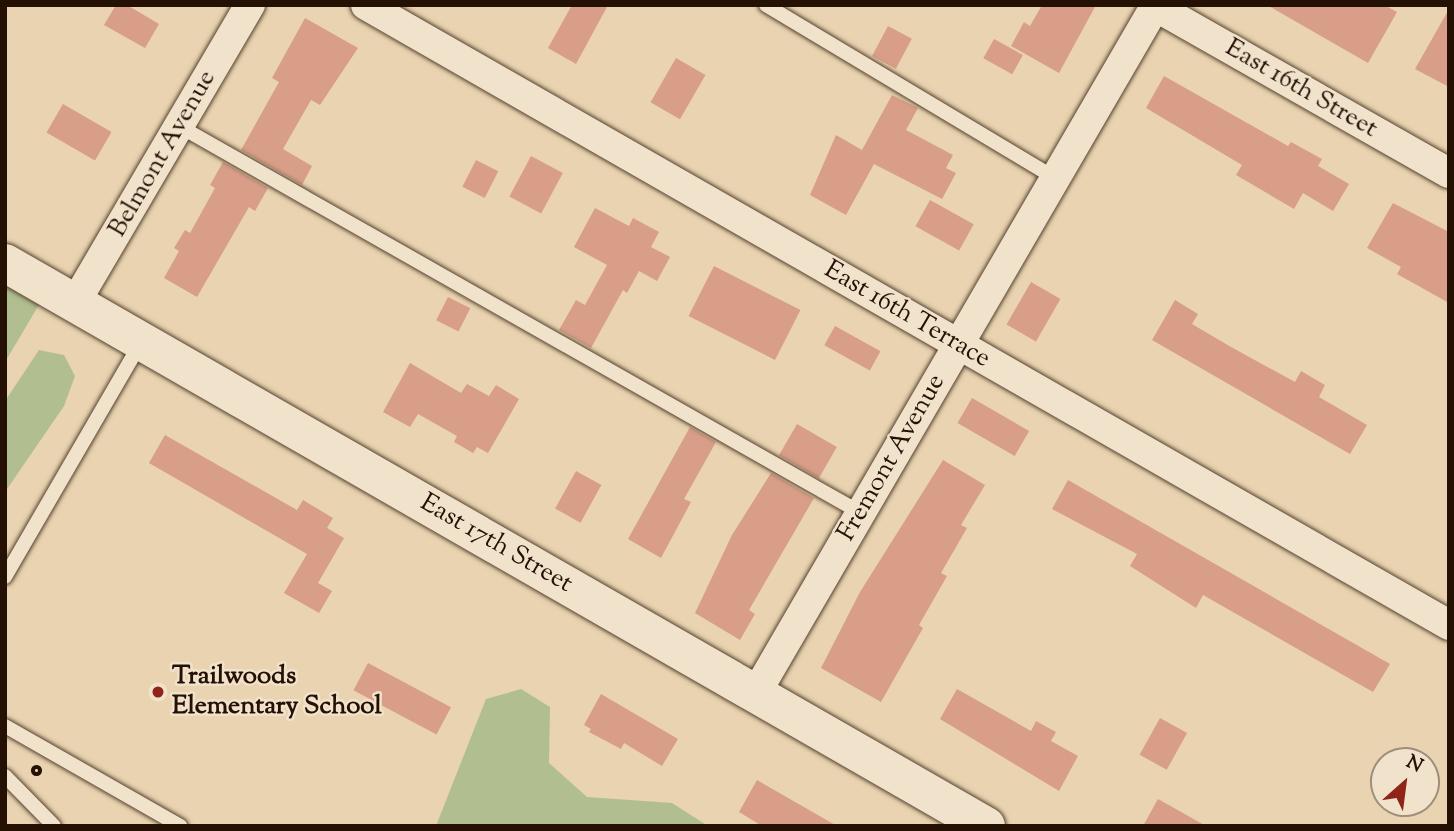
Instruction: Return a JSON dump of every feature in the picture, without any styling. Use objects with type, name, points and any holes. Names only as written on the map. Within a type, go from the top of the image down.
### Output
[{"type":"street","name":"Belmont Avenue","points":[[75,303],[250,5]]},
{"type":"street","name":"East 16th Terrace","points":[[366,5],[1449,625]]},
{"type":"street","name":"Fremont Avenue","points":[[756,693],[1155,6]]},
{"type":"street","name":"East 16th Street","points":[[1155,6],[1449,173]]},
{"type":"street","name":"East 17th Street","points":[[5,263],[986,826]]},
{"type":"lane","points":[[766,5],[1055,178]]},
{"type":"lane","points":[[179,126],[861,513]]},
{"type":"lane","points":[[5,577],[142,341]]},
{"type":"lane","points":[[5,726],[180,826]]},
{"type":"lane","points":[[5,776],[54,826]]},
{"type":"green space","points":[[5,276],[43,298],[5,362]]},
{"type":"green space","points":[[39,350],[64,355],[75,376],[64,406],[5,492],[5,401]]},
{"type":"green space","points":[[521,689],[550,707],[549,763],[587,797],[672,803],[708,826],[436,826],[486,699]]},
{"type":"building","points":[[116,5],[127,5],[159,24],[145,48],[104,25]]},
{"type":"building","points":[[572,5],[608,5],[576,64],[548,48]]},
{"type":"building","points":[[1042,5],[1096,5],[1059,73],[1011,46],[1024,22],[1030,26]]},
{"type":"building","points":[[1267,5],[1384,5],[1397,12],[1368,63]]},
{"type":"building","points":[[1449,9],[1449,87],[1415,69]]},
{"type":"building","points":[[305,18],[358,48],[320,105],[311,100],[283,149],[312,166],[302,185],[241,150],[279,82],[272,78]]},
{"type":"building","points":[[888,26],[912,39],[896,69],[872,56]]},
{"type":"building","points":[[994,39],[1023,55],[1012,74],[983,58]]},
{"type":"building","points":[[676,58],[705,75],[680,119],[650,102]]},
{"type":"building","points":[[1164,76],[1288,146],[1291,142],[1322,159],[1318,166],[1349,184],[1333,211],[1303,193],[1294,209],[1236,175],[1242,165],[1146,108]]},
{"type":"building","points":[[892,95],[918,108],[906,130],[953,155],[946,168],[956,173],[942,199],[874,164],[846,215],[810,195],[836,135],[862,150]]},
{"type":"building","points":[[63,104],[111,132],[95,161],[47,133]]},
{"type":"building","points":[[531,156],[563,173],[541,214],[509,197]]},
{"type":"building","points":[[476,160],[498,171],[485,198],[462,187]]},
{"type":"building","points":[[223,162],[268,188],[255,211],[249,207],[197,297],[164,278],[179,251],[174,248],[185,230],[190,233],[215,188],[210,185]]},
{"type":"building","points":[[930,200],[974,224],[959,250],[915,226]]},
{"type":"building","points":[[1393,203],[1449,232],[1449,303],[1397,274],[1401,267],[1367,248]]},
{"type":"building","points":[[595,208],[629,226],[633,218],[659,232],[651,247],[670,257],[657,281],[639,271],[627,293],[623,290],[591,348],[559,330],[576,300],[585,305],[607,265],[574,247]]},
{"type":"building","points":[[714,266],[800,310],[775,360],[689,316]]},
{"type":"building","points":[[1031,282],[1060,299],[1036,341],[1006,324]]},
{"type":"building","points":[[448,297],[470,308],[458,332],[436,320]]},
{"type":"building","points":[[1175,300],[1198,314],[1192,324],[1231,347],[1295,382],[1301,371],[1325,385],[1319,397],[1367,425],[1350,454],[1152,340]]},
{"type":"building","points":[[835,326],[880,351],[870,370],[824,345]]},
{"type":"building","points":[[410,363],[461,393],[467,384],[489,396],[496,385],[519,399],[488,453],[477,447],[473,453],[454,442],[457,436],[418,414],[410,427],[383,412]]},
{"type":"building","points":[[972,398],[1029,431],[1015,456],[958,423]]},
{"type":"building","points":[[797,424],[837,447],[819,478],[779,455]]},
{"type":"building","points":[[690,427],[716,442],[684,499],[691,502],[661,558],[628,539]]},
{"type":"building","points":[[165,435],[297,510],[303,500],[333,518],[327,528],[344,538],[318,583],[332,591],[319,613],[284,593],[307,554],[149,463]]},
{"type":"building","points":[[943,460],[985,485],[961,525],[967,528],[941,573],[947,576],[919,625],[923,628],[881,702],[821,668],[860,592]]},
{"type":"building","points":[[576,471],[601,485],[581,523],[555,509]]},
{"type":"building","points":[[771,473],[814,498],[749,610],[755,614],[740,640],[695,613],[732,535]]},
{"type":"building","points":[[1068,480],[1390,664],[1373,692],[1203,595],[1196,608],[1130,566],[1137,554],[1052,509]]},
{"type":"building","points":[[368,663],[451,707],[436,735],[353,690]]},
{"type":"building","points":[[957,689],[1031,731],[1036,721],[1056,732],[1051,741],[1078,756],[1059,791],[940,719]]},
{"type":"building","points":[[601,694],[678,739],[662,766],[624,743],[621,749],[589,732],[591,729],[584,725]]},
{"type":"building","points":[[1160,718],[1187,733],[1167,770],[1140,755]]},
{"type":"building","points":[[757,780],[837,826],[762,826],[739,812]]},
{"type":"building","points":[[1158,799],[1206,826],[1143,826]]},
{"type":"place","name":"Trailwoods Elementary School","points":[[158,692]]}]
